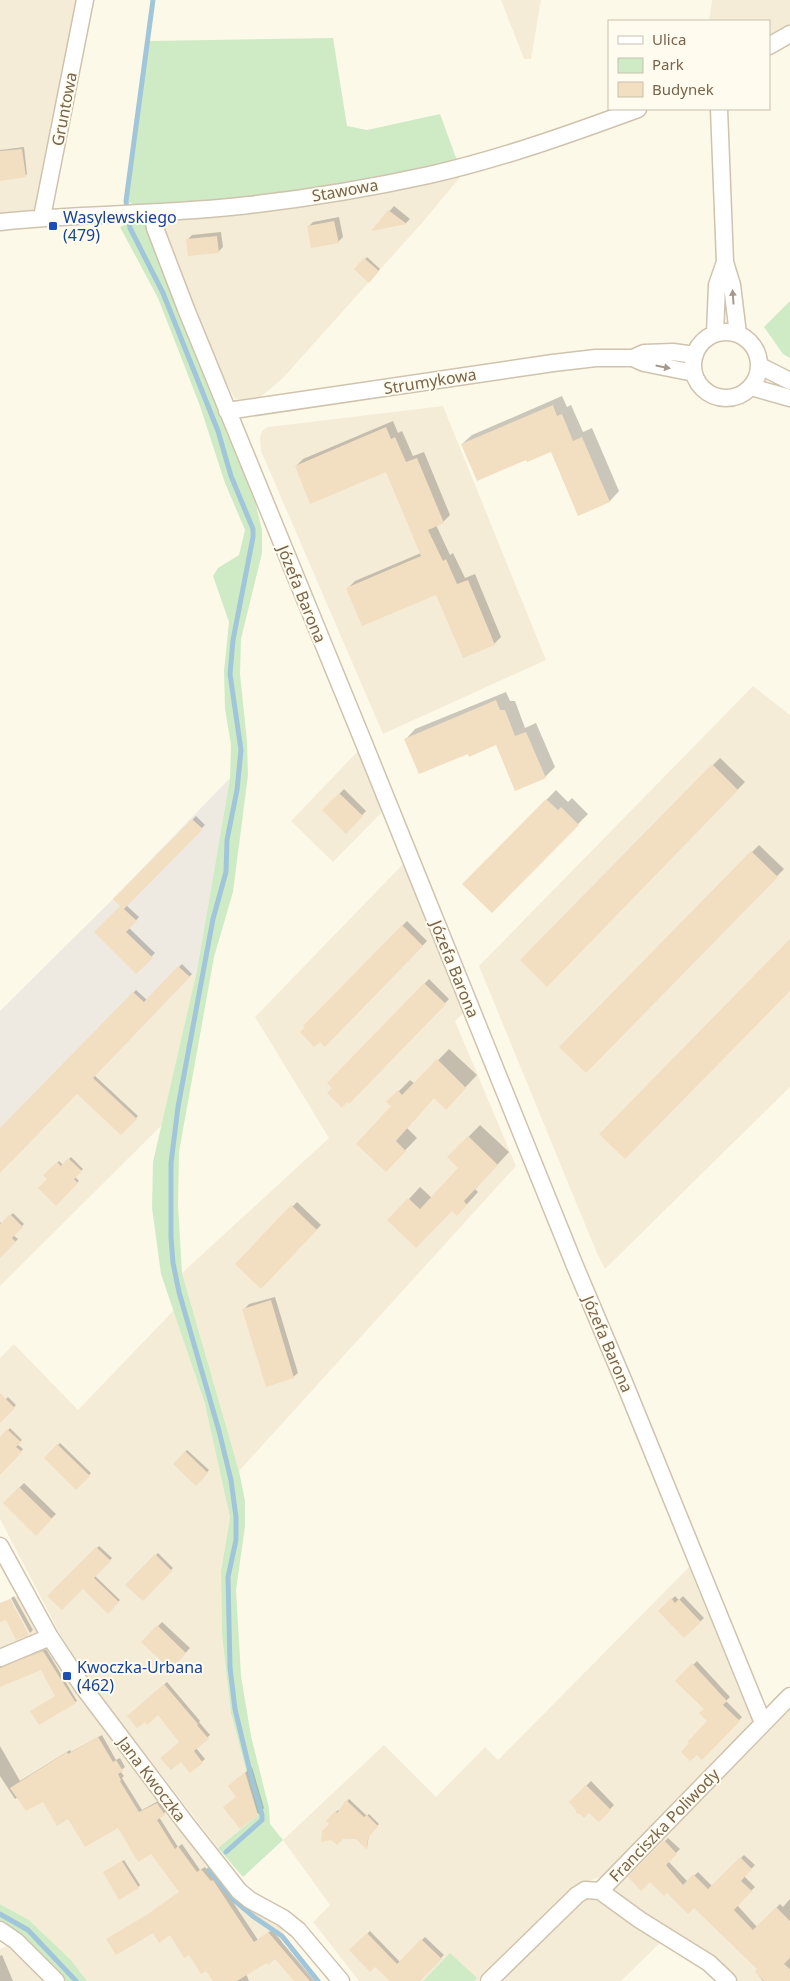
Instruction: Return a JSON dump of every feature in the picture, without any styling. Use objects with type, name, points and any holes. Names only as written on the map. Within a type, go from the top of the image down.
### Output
[{"type":"street","name":"Gruntowa","points":[[42,217],[85,0]]},
{"type":"street","points":[[770,45],[790,34]]},
{"type":"street","name":"Stawowa","points":[[0,222],[42,217],[152,213],[248,205],[335,194],[430,175],[582,130],[635,110]]},
{"type":"street","points":[[719,110],[724,262],[732,285],[738,334]]},
{"type":"street","name":"Józefa Barona","points":[[152,213],[155,228],[227,412],[361,736],[574,1266],[624,1382],[763,1723]]},
{"type":"street","points":[[715,334],[717,285],[724,262]]},
{"type":"street","points":[[729,332],[738,334],[751,343],[756,350],[760,366],[757,377],[751,387],[734,397],[714,396],[698,383],[694,373],[695,355],[700,346],[715,334],[729,332]]},
{"type":"street","name":"Strumykowa","points":[[227,412],[553,362],[596,358],[633,358],[644,353],[673,352],[695,355]]},
{"type":"street","name":"Strumykowa","points":[[633,358],[644,363],[694,373]]},
{"type":"street","points":[[760,366],[790,381]]},
{"type":"street","points":[[751,387],[790,398]]},
{"type":"street","name":"Jana Kwoczka","points":[[0,1546],[50,1637],[83,1687],[187,1825],[240,1891],[250,1900],[283,1918],[298,1930],[341,1981]]},
{"type":"street","points":[[0,1658],[50,1637]]},
{"type":"street","name":"Franciszka Poliwody","points":[[489,1981],[577,1895],[585,1890],[600,1891],[790,1696]]},
{"type":"street","points":[[600,1891],[640,1920],[709,1964],[728,1981]]},
{"type":"street","points":[[0,1930],[16,1941],[56,1981]]},
{"type":"shaded area","points":[[0,0],[85,0],[42,217],[0,222]]},
{"type":"shaded area","points":[[501,0],[541,0],[531,59],[524,59]]},
{"type":"shaded area","points":[[712,0],[790,0],[790,34],[770,45],[770,20],[709,20]]},
{"type":"shaded area","points":[[473,162],[421,224],[283,378],[257,400],[235,399],[186,309],[152,213]]},
{"type":"shaded area","points":[[443,406],[546,660],[383,734],[261,451],[260,437],[262,431],[268,427]]},
{"type":"shaded area","points":[[753,686],[790,715],[790,1087],[605,1269],[479,966]]},
{"type":"shaded area","points":[[358,751],[385,809],[333,862],[291,821]]},
{"type":"shaded area","points":[[230,778],[197,970],[0,1173],[0,1011],[112,900]]},
{"type":"shaded area","points":[[405,862],[466,1011],[455,1021],[516,1166],[239,1471],[182,1273],[329,1138],[255,1017]]},
{"type":"shaded area","points":[[197,970],[162,1125],[0,1286],[0,1173]]},
{"type":"shaded area","points":[[174,1310],[211,1423],[230,1517],[221,1571],[222,1635],[231,1713],[258,1815],[218,1848],[90,1682],[61,1636],[0,1519],[0,1358],[14,1344],[78,1410]]},
{"type":"shaded area","points":[[689,1567],[753,1723],[790,1688],[790,1981],[728,1981],[617,1904],[603,1876],[574,1886],[478,1981],[359,1981],[313,1922],[330,1905],[283,1840],[384,1745],[436,1797],[485,1747],[498,1760]]},
{"type":"shaded area","points":[[18,1596],[223,1871],[283,1918],[282,1943],[312,1981],[87,1981],[71,1960],[29,1920],[0,1904],[0,1603]]},
{"type":"shaded area","points":[[584,1900],[596,1900],[661,1942],[621,1981],[500,1981]]},
{"type":"shaded area","points":[[7,1946],[27,1963],[43,1981],[0,1981],[0,1949]]},
{"type":"green space","points":[[333,38],[347,126],[367,130],[440,114],[459,166],[152,213],[126,201],[147,41]]},
{"type":"green space","points":[[152,213],[219,413],[230,434],[254,497],[262,530],[262,553],[241,639],[240,674],[247,741],[248,775],[233,892],[214,957],[179,1152],[178,1205],[182,1273],[239,1471],[245,1501],[245,1526],[236,1590],[241,1676],[251,1736],[269,1808],[270,1824],[283,1840],[243,1877],[218,1848],[258,1815],[231,1713],[222,1635],[221,1571],[230,1517],[205,1404],[161,1274],[152,1208],[153,1162],[197,970],[230,778],[231,745],[225,709],[224,671],[229,622],[213,576],[218,568],[239,555],[245,530],[225,483],[200,406],[158,298],[120,227]]},
{"type":"green space","points":[[790,301],[790,358],[783,354],[764,327]]},
{"type":"green space","points":[[0,1904],[29,1920],[71,1960],[87,1981],[63,1981],[0,1930]]},
{"type":"green space","points":[[450,1953],[477,1978],[474,1981],[423,1981]]},
{"type":"building","points":[[22,149],[26,177],[0,181],[0,151]]},
{"type":"building","points":[[388,210],[407,224],[371,231]]},
{"type":"building","points":[[334,221],[339,243],[311,248],[307,226]]},
{"type":"building","points":[[217,236],[219,253],[188,256],[186,239]]},
{"type":"building","points":[[364,258],[379,271],[369,283],[354,269]]},
{"type":"building","points":[[553,405],[557,416],[562,414],[573,441],[582,437],[610,502],[578,516],[551,452],[527,462],[526,460],[477,481],[461,444]]},
{"type":"building","points":[[386,427],[391,439],[395,437],[406,462],[417,458],[444,523],[428,530],[443,561],[446,559],[457,584],[468,580],[495,645],[463,658],[436,595],[362,626],[346,588],[421,556],[386,472],[310,504],[295,466]]},
{"type":"building","points":[[496,700],[500,710],[505,710],[515,736],[526,732],[546,778],[515,791],[496,745],[469,757],[468,754],[419,774],[404,739]]},
{"type":"building","points":[[712,764],[738,790],[547,987],[520,960]]},
{"type":"building","points":[[339,793],[363,816],[346,834],[322,810]]},
{"type":"building","points":[[546,799],[558,810],[561,807],[579,825],[492,913],[462,884]]},
{"type":"building","points":[[192,819],[203,829],[124,909],[137,921],[126,932],[153,958],[136,974],[94,932],[120,906],[113,899]]},
{"type":"building","points":[[751,851],[778,877],[586,1073],[559,1047]]},
{"type":"building","points":[[402,925],[423,946],[325,1047],[320,1042],[314,1047],[300,1032],[305,1027],[303,1026]]},
{"type":"building","points":[[790,939],[790,991],[625,1159],[599,1134]]},
{"type":"building","points":[[178,966],[190,977],[93,1078],[137,1119],[121,1135],[77,1094],[0,1173],[0,1128],[133,992],[144,1002]]},
{"type":"building","points":[[424,983],[446,1004],[349,1104],[347,1102],[342,1108],[327,1093],[332,1088],[327,1083]]},
{"type":"building","points":[[437,1059],[466,1088],[446,1110],[434,1098],[396,1141],[406,1151],[386,1172],[356,1144],[391,1106],[386,1102],[398,1090],[402,1095]]},
{"type":"building","points":[[468,1136],[498,1165],[464,1201],[467,1205],[457,1216],[452,1211],[416,1248],[387,1220],[408,1198],[420,1209],[458,1168],[447,1157]]},
{"type":"building","points":[[68,1158],[82,1171],[74,1179],[78,1183],[56,1206],[38,1188],[47,1179],[43,1175],[57,1162],[61,1166]]},
{"type":"building","points":[[291,1205],[317,1230],[261,1289],[235,1264]]},
{"type":"building","points":[[10,1214],[23,1227],[12,1238],[16,1242],[0,1258],[0,1224]]},
{"type":"building","points":[[271,1300],[294,1378],[266,1387],[242,1309]]},
{"type":"building","points":[[0,1393],[15,1408],[0,1423]]},
{"type":"building","points":[[7,1429],[21,1442],[16,1447],[22,1452],[0,1475],[0,1437]]},
{"type":"building","points":[[57,1444],[90,1476],[76,1490],[44,1458]]},
{"type":"building","points":[[185,1451],[208,1473],[196,1486],[173,1464]]},
{"type":"building","points":[[19,1487],[52,1519],[36,1536],[3,1503]]},
{"type":"building","points":[[96,1547],[111,1561],[94,1578],[119,1602],[108,1614],[83,1589],[62,1610],[47,1596]]},
{"type":"building","points":[[155,1554],[172,1571],[143,1601],[125,1585]]},
{"type":"building","points":[[671,1598],[675,1603],[679,1599],[701,1622],[684,1638],[658,1611]]},
{"type":"building","points":[[10,1599],[29,1635],[16,1640],[6,1620],[0,1622],[0,1603]]},
{"type":"building","points":[[157,1625],[186,1653],[171,1670],[141,1642]]},
{"type":"building","points":[[43,1651],[76,1703],[39,1725],[30,1711],[55,1696],[41,1670],[0,1687],[0,1668]]},
{"type":"building","points":[[692,1663],[727,1701],[723,1705],[740,1721],[702,1760],[697,1755],[690,1761],[681,1752],[689,1743],[687,1742],[707,1721],[699,1713],[704,1709],[675,1681]]},
{"type":"building","points":[[164,1684],[209,1739],[194,1751],[203,1763],[190,1773],[181,1762],[171,1770],[160,1758],[179,1742],[158,1715],[147,1725],[145,1722],[137,1728],[127,1716]]},
{"type":"building","points":[[98,1737],[113,1762],[116,1760],[123,1771],[118,1774],[120,1781],[139,1812],[157,1803],[165,1815],[157,1820],[175,1849],[178,1846],[197,1872],[201,1869],[211,1881],[213,1880],[254,1942],[268,1932],[310,1981],[294,1981],[275,1959],[268,1965],[266,1963],[237,1981],[213,1981],[206,1971],[201,1974],[189,1955],[184,1958],[170,1935],[159,1943],[153,1933],[116,1955],[106,1939],[148,1914],[179,1892],[151,1854],[138,1862],[118,1828],[85,1847],[68,1819],[57,1826],[43,1802],[26,1811],[10,1788],[67,1752],[68,1754]]},
{"type":"building","points":[[245,1772],[258,1815],[240,1829],[223,1807],[236,1797],[228,1786]]},
{"type":"building","points":[[586,1785],[611,1810],[599,1822],[589,1813],[584,1818],[576,1813],[576,1810],[569,1802]]},
{"type":"building","points":[[346,1800],[364,1817],[367,1815],[378,1826],[368,1838],[367,1850],[356,1839],[343,1839],[337,1845],[331,1840],[321,1842],[322,1831],[329,1824],[326,1821],[335,1811],[337,1813]]},
{"type":"building","points":[[664,1840],[677,1854],[666,1865],[683,1885],[693,1874],[708,1889],[740,1857],[752,1869],[741,1881],[752,1891],[734,1910],[753,1930],[776,1907],[790,1921],[790,1958],[784,1964],[790,1969],[790,1981],[764,1981],[755,1972],[757,1969],[694,1908],[688,1914],[667,1893],[664,1896],[650,1882],[641,1891],[628,1877]]},
{"type":"building","points":[[122,1861],[139,1888],[119,1900],[103,1872]]},
{"type":"building","points":[[367,1933],[397,1964],[421,1939],[442,1959],[420,1981],[390,1981],[375,1967],[370,1972],[349,1950]]},
{"type":"waterway","points":[[153,0],[126,201],[130,228],[163,293],[218,431],[231,476],[253,529],[233,640],[230,674],[241,750],[237,790],[227,840],[226,872],[213,919],[178,1107],[171,1163],[173,1263],[179,1292],[231,1480],[236,1517],[236,1540],[228,1577],[230,1667],[235,1709],[262,1815],[262,1820],[226,1852]]},
{"type":"waterway","points":[[209,1870],[234,1900],[254,1917],[282,1936],[318,1981]]},
{"type":"waterway","points":[[0,1914],[28,1930],[76,1981]]},
{"type":"place","name":"Wasylewskiego (479)","points":[[53,226]]},
{"type":"place","name":"Kwoczka-Urbana (462)","points":[[67,1676]]}]
